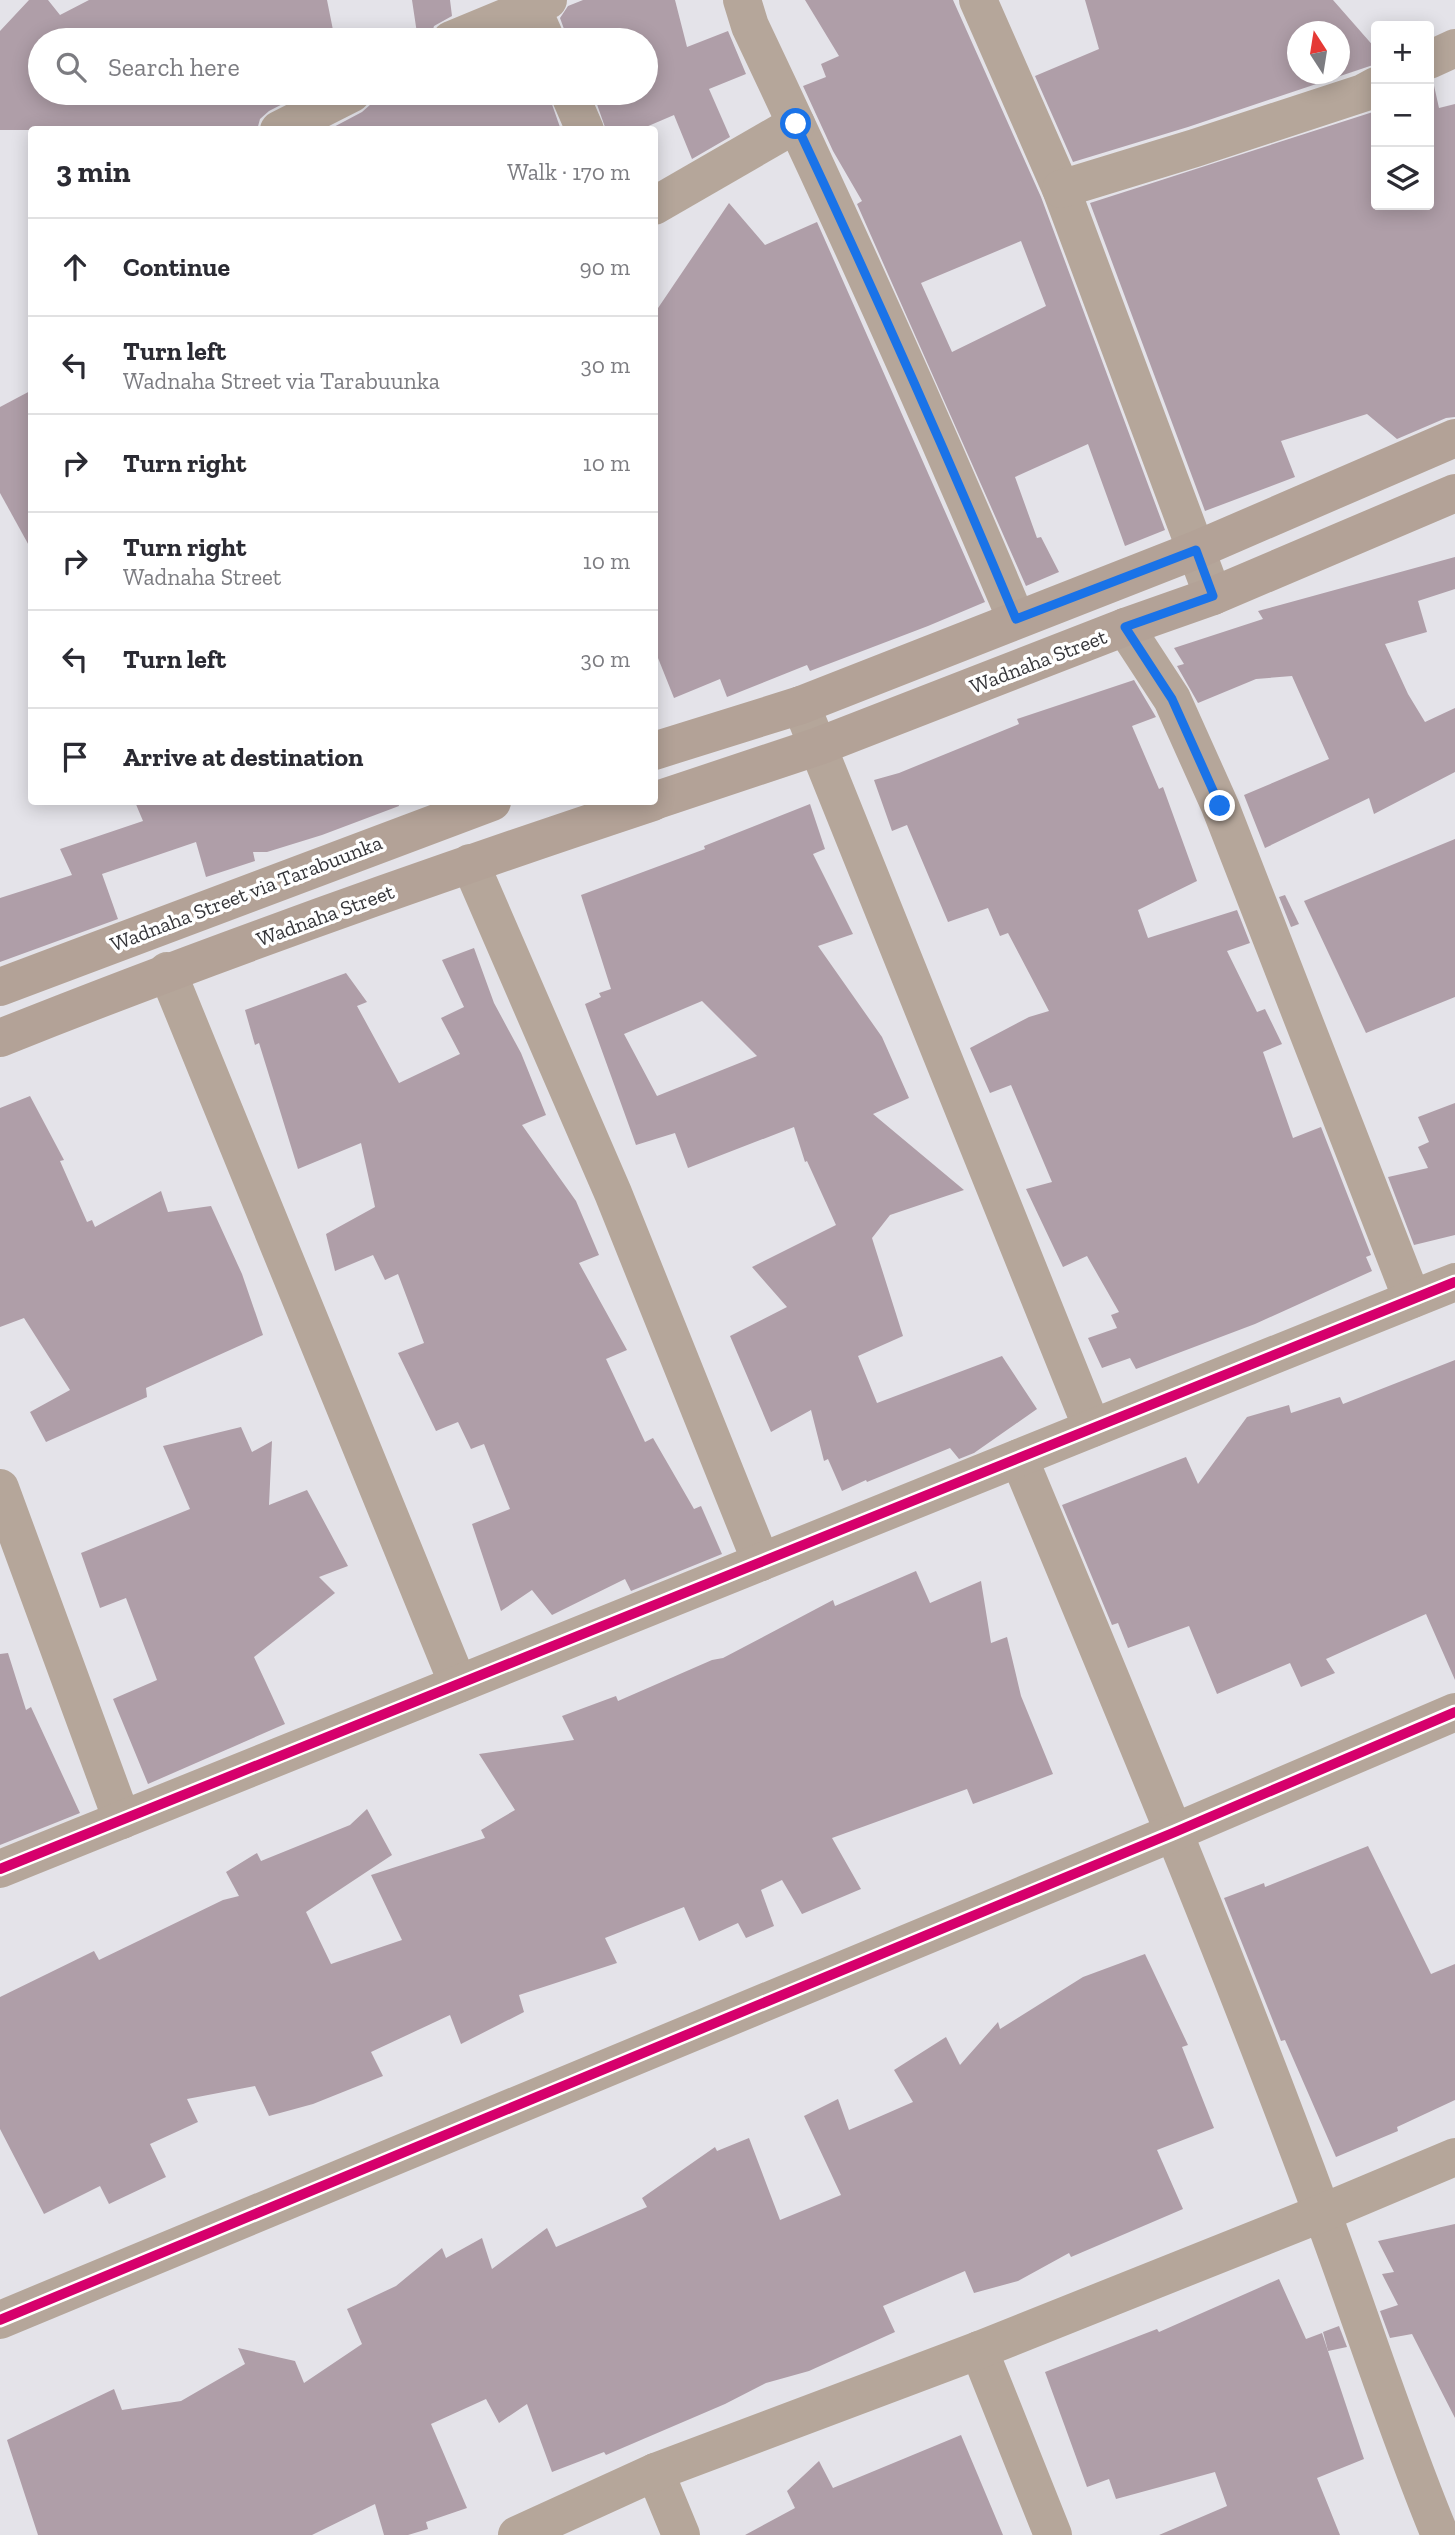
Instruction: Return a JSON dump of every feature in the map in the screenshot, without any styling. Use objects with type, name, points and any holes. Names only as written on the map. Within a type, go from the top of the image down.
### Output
[{"type":"main road","points":[[658,750],[801,705],[1196,550],[1455,438]]},
{"type":"main road","name":"Wadnaha Street","points":[[658,800],[819,746],[1125,627],[1213,596],[1455,494]]},
{"type":"main road","name":"Wadnaha Street via Tarabuunka","points":[[0,987],[445,809],[472,805]]},
{"type":"main road","name":"Wadnaha Street","points":[[0,1038],[167,971],[642,805]]},
{"type":"street","points":[[742,0],[750,26],[929,413],[1016,619]]},
{"type":"street","points":[[978,0],[1061,189],[1213,596]]},
{"type":"street","points":[[496,28],[542,16]]},
{"type":"street","points":[[1434,58],[1455,48]]},
{"type":"street","points":[[1061,189],[1195,148],[1371,89]]},
{"type":"street","points":[[287,126],[328,105]]},
{"type":"street","points":[[574,105],[582,126]]},
{"type":"street","points":[[658,204],[796,124]]},
{"type":"street","points":[[1125,627],[1172,699],[1220,806],[1412,1299]]},
{"type":"street","points":[[801,705],[1092,1428]]},
{"type":"street","points":[[470,863],[613,1193],[761,1562]]},
{"type":"street","points":[[167,971],[458,1684]]},
{"type":"street","points":[[0,1869],[1455,1282]]},
{"type":"street","points":[[1019,1458],[1175,1832],[1322,2213],[1440,2535]]},
{"type":"street","points":[[0,1488],[122,1820]]},
{"type":"street","points":[[0,2320],[1455,1713]]},
{"type":"street","points":[[517,2535],[655,2472],[979,2350],[1455,2157]]},
{"type":"street","points":[[979,2350],[1053,2535]]},
{"type":"street","points":[[655,2472],[681,2535]]},
{"type":"building","points":[[29,0],[48,0],[60,15],[89,0],[327,0],[333,28],[28,28],[28,105],[281,105],[260,119],[258,126],[28,126],[28,130],[0,130],[0,31]]},
{"type":"building","points":[[412,0],[450,0],[452,16],[433,28],[416,28]]},
{"type":"building","points":[[583,0],[675,0],[687,47],[728,31],[746,74],[709,89],[730,137],[692,159],[674,115],[648,126],[605,126],[597,105],[658,105],[658,28],[564,28],[560,18],[568,6]]},
{"type":"building","points":[[805,0],[953,0],[1041,197],[1165,530],[1125,546],[1088,444],[1015,477],[1037,538],[1041,537],[1059,572],[1026,586],[857,204],[862,201],[833,151],[803,86],[826,77],[821,64],[839,56]],"holes":[[[1021,241],[1046,306],[952,352],[921,283]]]},
{"type":"building","points":[[1085,0],[1333,0],[1371,43],[1371,66],[1350,73],[1350,21],[1287,21],[1287,84],[1316,84],[1073,162],[1035,76],[1099,49]]},
{"type":"building","points":[[1434,86],[1439,108],[1455,104],[1455,417],[1446,418],[1397,439],[1367,414],[1281,441],[1295,477],[1205,511],[1090,203],[1371,113],[1371,210],[1434,210]]},
{"type":"building","points":[[370,105],[552,105],[560,126],[336,126]]},
{"type":"building","points":[[729,203],[765,245],[817,222],[985,602],[810,671],[807,665],[727,697],[720,679],[674,698],[658,658],[658,308]]},
{"type":"building","points":[[28,392],[28,544],[0,493],[0,407]]},
{"type":"building","points":[[1455,557],[1455,589],[1418,601],[1427,632],[1385,644],[1408,694],[1425,722],[1455,708],[1455,772],[1374,814],[1369,798],[1265,848],[1244,795],[1329,759],[1292,676],[1256,679],[1198,703],[1177,666],[1184,664],[1174,648],[1263,619],[1258,611]]},
{"type":"building","points":[[1134,680],[1156,717],[1132,726],[1159,789],[1163,787],[1197,881],[1138,910],[1148,938],[1237,910],[1250,943],[1227,951],[1257,1012],[1265,1009],[1282,1044],[1263,1052],[1293,1138],[1321,1127],[1371,1255],[1366,1257],[1372,1271],[1255,1324],[1136,1369],[1130,1358],[1102,1368],[1088,1338],[1117,1328],[1111,1315],[1119,1312],[1087,1256],[1063,1267],[1026,1189],[1052,1182],[1011,1085],[990,1093],[970,1048],[1029,1017],[1049,1011],[1008,933],[1000,936],[988,908],[948,922],[907,825],[892,831],[874,780],[899,773],[1019,724],[1017,719]]},
{"type":"building","points":[[810,804],[825,849],[813,854],[853,934],[818,946],[882,1037],[909,1098],[873,1114],[964,1190],[890,1215],[872,1238],[903,1336],[858,1356],[877,1403],[1002,1356],[1037,1409],[974,1453],[959,1459],[950,1448],[842,1491],[828,1459],[824,1461],[811,1410],[771,1432],[730,1336],[787,1307],[752,1267],[836,1225],[807,1161],[805,1162],[794,1127],[688,1168],[675,1133],[636,1145],[585,1004],[601,997],[599,993],[611,989],[581,895],[705,849],[704,846]],"holes":[[[702,1001],[757,1056],[657,1096],[624,1034]]]},
{"type":"building","points":[[136,805],[399,806],[322,835],[267,852],[253,852],[255,861],[206,877],[196,842],[102,874],[118,919],[0,962],[0,898],[72,875],[60,849],[143,821]]},
{"type":"building","points":[[1455,839],[1455,997],[1366,1033],[1304,901]]},
{"type":"building","points":[[1285,895],[1299,924],[1291,927],[1279,897]]},
{"type":"building","points":[[474,948],[494,1003],[521,1053],[546,1115],[522,1125],[576,1201],[599,1255],[579,1263],[627,1350],[606,1359],[645,1442],[653,1438],[694,1509],[701,1506],[722,1554],[631,1591],[625,1579],[552,1615],[532,1590],[501,1611],[472,1524],[510,1509],[484,1444],[471,1449],[458,1422],[436,1431],[398,1353],[424,1343],[398,1274],[385,1280],[373,1255],[335,1271],[326,1234],[375,1207],[361,1143],[298,1169],[259,1043],[255,1045],[245,1010],[346,973],[367,1002],[357,1006],[399,1083],[460,1054],[441,1018],[464,1007],[442,960]]},
{"type":"building","points":[[30,1096],[64,1160],[60,1161],[87,1222],[92,1220],[95,1227],[161,1191],[168,1212],[211,1206],[242,1274],[263,1335],[146,1388],[147,1397],[46,1442],[30,1412],[70,1390],[24,1318],[0,1327],[0,1108]]},
{"type":"building","points":[[1455,1103],[1455,1235],[1414,1245],[1388,1177],[1428,1168],[1418,1147],[1429,1142],[1418,1117]]},
{"type":"building","points":[[1455,1360],[1455,1680],[1426,1614],[1326,1659],[1335,1673],[1301,1687],[1290,1663],[1217,1694],[1189,1626],[1128,1648],[1118,1623],[1112,1625],[1062,1505],[1186,1457],[1198,1484],[1247,1417],[1289,1405],[1291,1413],[1340,1397],[1343,1404]]},
{"type":"building","points":[[241,1427],[252,1452],[272,1441],[269,1505],[307,1490],[348,1566],[319,1577],[335,1593],[254,1657],[285,1724],[148,1784],[113,1699],[157,1680],[126,1598],[100,1608],[81,1553],[190,1509],[163,1446]]},
{"type":"building","points":[[916,1571],[930,1603],[981,1581],[991,1643],[1007,1637],[1021,1696],[1053,1774],[973,1804],[967,1789],[832,1838],[861,1889],[802,1914],[782,1880],[761,1890],[774,1926],[746,1938],[738,1923],[699,1941],[684,1907],[605,1938],[617,1963],[519,1995],[524,2012],[461,2044],[450,2015],[371,2052],[383,2076],[313,2104],[269,2116],[255,2086],[187,2099],[198,2122],[150,2144],[166,2177],[109,2204],[100,2186],[44,2214],[0,2129],[0,1997],[94,1951],[99,1960],[223,1900],[239,1896],[226,1872],[257,1853],[261,1861],[350,1825],[367,1809],[392,1855],[306,1912],[331,1964],[402,1940],[371,1875],[485,1838],[481,1830],[515,1810],[479,1754],[574,1740],[562,1716],[616,1696],[618,1701],[712,1660],[723,1658],[833,1600],[835,1606]]},
{"type":"building","points":[[8,1653],[26,1710],[31,1707],[80,1813],[0,1845],[0,1654]]},
{"type":"building","points":[[1368,1846],[1431,1974],[1455,1964],[1455,2100],[1397,2127],[1398,2131],[1336,2157],[1285,2040],[1281,2041],[1224,1898],[1264,1883],[1265,1887]]},
{"type":"building","points":[[1145,1954],[1188,2045],[1182,2047],[1214,2128],[1157,2150],[1183,2209],[1071,2257],[1069,2253],[1018,2281],[974,2293],[965,2271],[883,2306],[895,2332],[809,2371],[766,2383],[725,2404],[606,2455],[604,2452],[552,2472],[527,2404],[499,2423],[486,2399],[431,2424],[467,2508],[426,2522],[428,2529],[408,2535],[384,2535],[375,2504],[312,2535],[38,2535],[7,2440],[114,2389],[122,2410],[181,2401],[245,2364],[238,2348],[295,2361],[304,2383],[362,2344],[347,2309],[396,2286],[442,2248],[446,2258],[482,2238],[492,2269],[547,2228],[556,2247],[647,2207],[642,2198],[715,2147],[717,2151],[749,2138],[780,2220],[841,2195],[804,2116],[838,2099],[849,2130],[913,2102],[894,2070],[946,2037],[960,2065],[998,2022],[1000,2029],[1083,1977]]},
{"type":"building","points":[[1455,2224],[1455,2418],[1412,2334],[1390,2338],[1380,2311],[1398,2305],[1382,2274],[1394,2272],[1378,2241]]},
{"type":"building","points":[[1279,2279],[1306,2339],[1322,2333],[1364,2459],[1317,2478],[1340,2535],[1159,2535],[1227,2506],[1215,2472],[1116,2499],[1109,2479],[1087,2487],[1045,2372],[1157,2329],[1159,2332]]},
{"type":"building","points":[[1339,2326],[1347,2347],[1328,2351],[1323,2332]]},
{"type":"building","points":[[961,2435],[1003,2535],[745,2535],[795,2508],[787,2491],[819,2461],[833,2488]]},
{"type":"cycle path","points":[[0,1869],[1455,1282]]},
{"type":"cycle path","points":[[0,2320],[1175,1832],[1455,1712]]},
{"type":"route","points":[[796,124],[874,290],[1016,619],[1196,550],[1213,596],[1125,627],[1172,699],[1220,806]]}]
